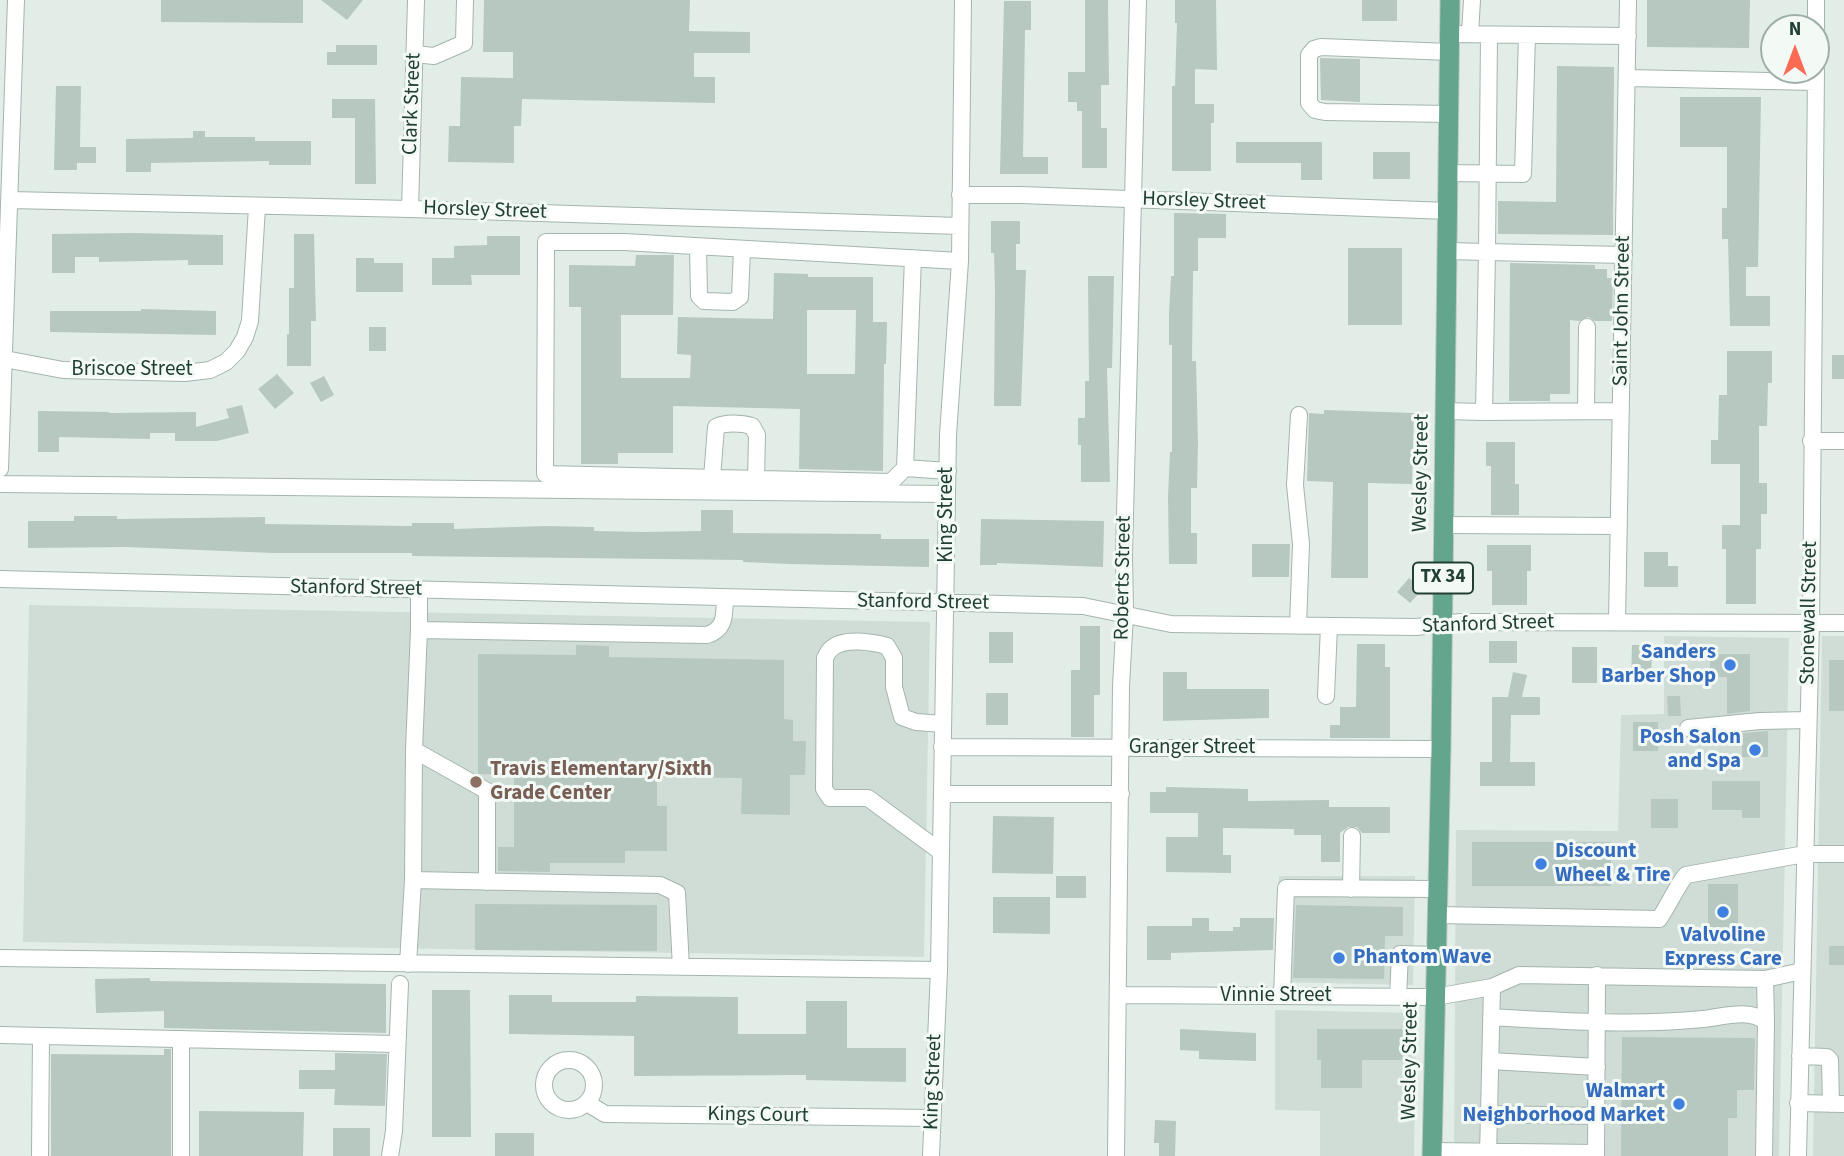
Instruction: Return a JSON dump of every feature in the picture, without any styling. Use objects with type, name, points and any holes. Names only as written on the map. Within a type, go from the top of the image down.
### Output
[{"type":"main road","name":"Wesley Street","points":[[1432,1153],[1441,749],[1450,0]]},
{"type":"street","points":[[0,469],[16,0]]},
{"type":"street","name":"Clark Street","points":[[410,209],[416,0]]},
{"type":"street","points":[[415,54],[434,55],[464,43],[465,0]]},
{"type":"street","name":"King Street","points":[[931,1156],[939,970],[947,494],[960,261],[963,0]]},
{"type":"street","name":"Roberts Street","points":[[1116,1156],[1121,686],[1125,614],[1125,504],[1135,199],[1138,0]]},
{"type":"street","points":[[1470,34],[1472,0]]},
{"type":"street","name":"Saint John Street","points":[[1617,622],[1628,0]]},
{"type":"street","points":[[1449,114],[1315,110],[1309,103],[1310,55],[1314,49],[1450,43],[1470,34],[1628,36]]},
{"type":"street","points":[[1485,412],[1489,35]]},
{"type":"street","points":[[1448,173],[1524,174],[1527,35]]},
{"type":"street","points":[[1627,79],[1760,77]]},
{"type":"street","name":"Stonewall Street","points":[[1798,1156],[1811,622],[1815,84]]},
{"type":"street","name":"Horsley Street","points":[[960,195],[1448,211]]},
{"type":"street","name":"Horsley Street","points":[[10,200],[960,226]]},
{"type":"street","name":"Briscoe Street","points":[[2,358],[63,370],[172,373],[210,370],[226,362],[241,344],[250,321],[257,207]]},
{"type":"street","points":[[913,258],[905,468],[891,482],[545,474],[546,242],[624,242],[742,250],[913,258],[960,261]]},
{"type":"street","points":[[698,247],[699,296],[704,302],[733,302],[740,297],[742,250]]},
{"type":"street","points":[[1447,251],[1624,255]]},
{"type":"street","points":[[1586,411],[1587,327]]},
{"type":"street","points":[[1445,411],[1621,411]]},
{"type":"street","points":[[1298,626],[1301,544],[1295,485],[1299,415]]},
{"type":"street","points":[[712,478],[716,427],[721,424],[746,424],[752,426],[757,436],[756,479]]},
{"type":"street","points":[[1811,441],[1844,442]]},
{"type":"street","points":[[905,468],[948,471]]},
{"type":"street","points":[[0,484],[947,494]]},
{"type":"street","points":[[1444,525],[1619,526]]},
{"type":"street","points":[[0,573],[0,580]]},
{"type":"street","name":"Stanford Street","points":[[0,580],[1083,606],[1171,624],[1416,627],[1441,624],[1617,622],[1844,623]]},
{"type":"street","points":[[408,964],[413,880],[419,590]]},
{"type":"street","points":[[419,630],[707,635],[717,632],[722,626],[725,598]]},
{"type":"street","points":[[1326,696],[1329,626]]},
{"type":"street","points":[[941,852],[868,798],[831,798],[824,789],[825,658],[832,647],[845,643],[877,643],[887,646],[894,658],[894,687],[902,717],[916,722],[943,724]]},
{"type":"street","points":[[1688,728],[1760,721],[1808,720]]},
{"type":"street","name":"Granger Street","points":[[942,747],[1441,749]]},
{"type":"street","points":[[415,750],[486,792],[486,882]]},
{"type":"street","points":[[942,794],[1121,794]]},
{"type":"street","points":[[1351,889],[1352,836]]},
{"type":"street","points":[[1437,915],[1658,919],[1669,906],[1676,887],[1686,875],[1805,854],[1844,854]]},
{"type":"street","points":[[413,880],[660,885],[677,893],[681,967]]},
{"type":"street","points":[[1282,996],[1286,888],[1438,889]]},
{"type":"street","points":[[1398,997],[1399,954],[1436,955]]},
{"type":"street","points":[[0,958],[939,970]]},
{"type":"street","name":"Vinnie Street","points":[[1118,995],[1435,997],[1492,987],[1519,975],[1765,979],[1802,971]]},
{"type":"street","points":[[1432,1153],[1596,1155],[1597,975]]},
{"type":"street","points":[[1764,1156],[1765,979]]},
{"type":"street","points":[[390,1156],[394,1131],[400,984]]},
{"type":"street","points":[[1488,1154],[1492,987]]},
{"type":"street","points":[[1491,1017],[1658,1024],[1731,1014],[1761,1017],[1766,1022]]},
{"type":"street","points":[[0,1035],[396,1044]]},
{"type":"street","points":[[40,1156],[41,1036]]},
{"type":"street","points":[[181,1039],[181,1156]]},
{"type":"street","points":[[1798,1103],[1838,1104],[1830,1060],[1827,1057],[1800,1056]]},
{"type":"street","points":[[1490,1061],[1597,1067]]},
{"type":"street","name":"Kings Court","points":[[587,1103],[605,1114],[932,1118]]},
{"type":"street","points":[[1489,1114],[1597,1116]]},
{"type":"shaded area","name":"Travis Elementary/Sixth Grade Center","points":[[29,605],[930,622],[924,957],[23,942]]},
{"type":"shaded area","points":[[1664,636],[1789,638],[1779,1156],[1454,1156],[1456,830],[1618,831],[1621,715],[1664,714]]},
{"type":"shaded area","points":[[1822,636],[1844,636],[1844,1156],[1813,1156]]},
{"type":"shaded area","points":[[1279,876],[1415,876],[1413,985],[1275,982]]},
{"type":"shaded area","points":[[1275,1010],[1416,1013],[1414,1156],[1320,1156],[1320,1111],[1275,1110]]},
{"type":"building","points":[[161,0],[303,0],[303,23],[161,22]]},
{"type":"building","points":[[321,0],[363,0],[347,20]]},
{"type":"building","points":[[484,0],[690,0],[689,31],[750,32],[750,53],[694,53],[694,77],[715,77],[715,103],[522,99],[521,126],[514,126],[514,163],[448,162],[449,126],[460,126],[461,77],[513,78],[513,52],[483,52]]},
{"type":"building","points":[[1085,0],[1108,0],[1109,85],[1101,85],[1101,128],[1107,128],[1107,168],[1082,168],[1082,111],[1077,111],[1077,102],[1068,102],[1068,72],[1085,72]]},
{"type":"building","points":[[1175,0],[1216,0],[1217,70],[1195,69],[1195,104],[1214,104],[1214,123],[1211,123],[1211,171],[1172,171],[1172,86],[1175,86],[1177,23]]},
{"type":"building","points":[[1362,0],[1397,0],[1397,21],[1362,21]]},
{"type":"building","points":[[1647,0],[1750,0],[1749,48],[1647,47]]},
{"type":"building","points":[[1004,1],[1031,1],[1031,30],[1025,30],[1023,157],[1048,157],[1048,174],[1000,174]]},
{"type":"building","points":[[336,45],[377,45],[377,65],[327,65],[327,52],[336,52]]},
{"type":"building","points":[[1320,58],[1360,59],[1360,102],[1321,100]]},
{"type":"building","points":[[1557,66],[1614,67],[1613,235],[1498,234],[1498,201],[1556,202]]},
{"type":"building","points":[[56,86],[81,86],[80,147],[96,147],[96,163],[77,163],[77,170],[54,170]]},
{"type":"building","points":[[1680,97],[1761,97],[1758,267],[1746,267],[1746,296],[1770,296],[1770,326],[1730,326],[1728,239],[1722,239],[1722,208],[1727,208],[1727,147],[1680,147]]},
{"type":"building","points":[[332,99],[375,99],[376,184],[355,184],[355,118],[332,118]]},
{"type":"building","points":[[193,131],[205,131],[205,137],[255,137],[255,141],[311,141],[311,165],[269,165],[269,161],[151,163],[151,172],[126,172],[126,139],[193,138]]},
{"type":"building","points":[[1236,142],[1322,142],[1322,180],[1301,180],[1301,163],[1236,163]]},
{"type":"building","points":[[1373,152],[1410,152],[1410,179],[1373,179]]},
{"type":"building","points":[[1174,213],[1226,214],[1226,238],[1198,238],[1198,271],[1193,271],[1192,361],[1196,361],[1198,444],[1197,488],[1191,488],[1191,533],[1197,533],[1197,564],[1169,564],[1172,345],[1169,345],[1169,314],[1171,276],[1174,276]]},
{"type":"building","points":[[991,221],[1020,221],[1020,244],[1016,244],[1016,270],[1026,270],[1021,406],[994,406],[995,293]]},
{"type":"building","points":[[52,234],[223,235],[223,265],[188,265],[188,260],[99,262],[99,257],[75,257],[75,273],[52,273]]},
{"type":"building","points":[[294,234],[314,234],[316,321],[311,321],[311,366],[287,366],[289,288],[294,288]]},
{"type":"building","points":[[487,236],[520,236],[520,275],[471,275],[472,285],[432,285],[432,258],[454,258],[454,246],[487,245]]},
{"type":"building","points":[[1348,248],[1402,248],[1402,325],[1348,325]]},
{"type":"building","points":[[636,255],[674,255],[673,315],[621,315],[621,378],[690,378],[691,355],[677,354],[678,317],[773,319],[774,273],[808,274],[808,277],[873,277],[873,322],[887,322],[883,471],[799,469],[800,409],[673,406],[673,453],[618,453],[618,464],[581,464],[581,307],[569,307],[569,265],[635,266]],"holes":[[[807,310],[856,310],[855,374],[807,374]]]},
{"type":"building","points":[[356,258],[374,258],[374,263],[403,263],[403,292],[356,292]]},
{"type":"building","points":[[1510,263],[1595,265],[1595,269],[1607,269],[1607,278],[1613,278],[1612,321],[1595,321],[1588,317],[1579,321],[1570,320],[1570,394],[1550,394],[1550,401],[1509,401]]},
{"type":"building","points":[[1088,276],[1114,276],[1112,368],[1107,368],[1110,482],[1081,482],[1078,418],[1085,418],[1085,381],[1089,381]]},
{"type":"building","points":[[50,311],[216,311],[216,335],[50,332]]},
{"type":"building","points":[[369,327],[386,327],[386,351],[369,351]]},
{"type":"building","points":[[1727,351],[1772,351],[1772,383],[1768,383],[1767,426],[1759,426],[1759,483],[1767,483],[1767,514],[1761,514],[1761,549],[1756,549],[1756,604],[1726,604],[1726,549],[1722,549],[1722,525],[1740,525],[1740,464],[1711,464],[1711,440],[1718,440],[1719,395],[1727,395]]},
{"type":"building","points":[[1832,355],[1844,355],[1844,379],[1832,379]]},
{"type":"building","points":[[277,374],[294,393],[275,409],[258,389]]},
{"type":"building","points":[[324,376],[334,395],[321,402],[310,383]]},
{"type":"building","points":[[242,405],[249,433],[217,441],[175,441],[175,433],[150,433],[150,439],[59,437],[59,452],[38,452],[38,411],[196,412],[196,427],[229,418],[226,409]]},
{"type":"building","points":[[1324,410],[1414,413],[1412,484],[1368,483],[1368,578],[1331,578],[1333,482],[1307,481],[1309,413],[1324,414]]},
{"type":"building","points":[[1486,442],[1515,442],[1515,484],[1519,484],[1519,515],[1491,515],[1491,466],[1486,466]]},
{"type":"building","points":[[701,510],[733,510],[733,533],[881,534],[881,539],[929,539],[929,567],[790,564],[743,560],[412,556],[412,553],[273,553],[127,547],[28,548],[28,521],[74,521],[74,516],[117,516],[117,519],[265,517],[265,524],[412,526],[412,523],[454,523],[454,529],[545,526],[644,532],[701,531]]},
{"type":"building","points":[[981,519],[1104,521],[1103,567],[997,563],[980,565]]},
{"type":"building","points":[[1252,544],[1290,544],[1289,577],[1252,577]]},
{"type":"building","points":[[1487,545],[1531,545],[1531,571],[1527,571],[1527,605],[1492,605],[1492,571],[1487,571]]},
{"type":"building","points":[[1644,552],[1668,552],[1668,566],[1678,566],[1678,587],[1644,587]]},
{"type":"building","points":[[1409,578],[1423,589],[1410,603],[1397,592]]},
{"type":"building","points":[[1080,626],[1100,626],[1100,695],[1094,695],[1094,737],[1071,737],[1071,670],[1080,670]]},
{"type":"building","points":[[989,632],[1013,632],[1013,663],[989,663]]},
{"type":"building","points":[[1489,641],[1517,641],[1517,663],[1489,663]]},
{"type":"building","points":[[1357,644],[1385,644],[1385,667],[1390,667],[1390,738],[1330,738],[1330,725],[1340,725],[1340,707],[1356,707]]},
{"type":"building","points":[[576,645],[609,646],[609,657],[784,660],[784,719],[793,720],[793,741],[806,741],[805,775],[790,775],[790,815],[741,814],[742,778],[657,777],[657,806],[667,806],[667,851],[625,851],[625,863],[550,863],[550,872],[498,871],[498,847],[514,847],[514,775],[478,774],[478,654],[576,655]]},
{"type":"building","points":[[1632,645],[1652,645],[1651,683],[1631,683]]},
{"type":"building","points":[[1572,647],[1597,647],[1597,683],[1572,683]]},
{"type":"building","points":[[1710,654],[1750,654],[1750,711],[1727,714],[1727,677],[1710,677]]},
{"type":"building","points":[[1829,660],[1844,660],[1844,711],[1829,711]]},
{"type":"building","points":[[1163,672],[1187,672],[1187,689],[1269,689],[1269,718],[1163,721]]},
{"type":"building","points":[[1513,672],[1527,675],[1522,697],[1540,697],[1540,715],[1511,715],[1510,762],[1535,762],[1535,786],[1480,786],[1480,762],[1492,762],[1492,697],[1508,697]]},
{"type":"building","points":[[986,693],[1008,693],[1008,725],[986,725]]},
{"type":"building","points":[[1667,696],[1680,696],[1681,716],[1668,716]]},
{"type":"building","points":[[1633,722],[1658,722],[1658,751],[1633,751]]},
{"type":"building","name":"Posh Salon and Spa","points":[[1768,731],[1768,757],[1742,757],[1742,742],[1734,742],[1734,734]]},
{"type":"building","points":[[1712,781],[1760,781],[1760,818],[1742,818],[1742,810],[1712,810]]},
{"type":"building","points":[[1166,787],[1248,789],[1248,801],[1329,800],[1329,807],[1390,807],[1390,833],[1362,833],[1357,827],[1348,827],[1340,833],[1340,862],[1321,862],[1321,835],[1294,835],[1294,829],[1223,828],[1223,855],[1231,855],[1231,873],[1166,872],[1166,837],[1198,837],[1198,813],[1150,813],[1150,792],[1166,792]]},
{"type":"building","points":[[1651,799],[1678,799],[1678,828],[1651,828]]},
{"type":"building","points":[[993,816],[1054,817],[1053,874],[992,873]]},
{"type":"building","name":"Discount Wheel & Tire","points":[[1472,842],[1611,842],[1611,886],[1472,886]]},
{"type":"building","points":[[1056,876],[1086,876],[1086,898],[1056,898]]},
{"type":"building","name":"Valvoline Express Care","points":[[1708,884],[1738,884],[1738,940],[1708,940]]},
{"type":"building","points":[[993,897],[1050,897],[1050,934],[993,933]]},
{"type":"building","points":[[475,904],[657,905],[657,951],[475,950]]},
{"type":"building","name":"Phantom Wave","points":[[1296,905],[1403,907],[1403,936],[1385,936],[1384,979],[1293,978]]},
{"type":"building","points":[[1192,918],[1209,918],[1209,931],[1233,931],[1233,927],[1240,927],[1240,918],[1274,918],[1273,950],[1171,953],[1171,960],[1147,960],[1147,926],[1192,926]]},
{"type":"building","points":[[1829,946],[1844,946],[1844,965],[1829,965]]},
{"type":"building","points":[[150,978],[150,981],[386,984],[386,1033],[164,1028],[164,1011],[96,1013],[95,979]]},
{"type":"building","points":[[432,990],[470,990],[471,1137],[432,1137]]},
{"type":"building","points":[[509,995],[552,995],[552,1002],[636,1002],[636,996],[738,997],[738,1034],[806,1034],[806,1001],[847,1001],[847,1048],[906,1048],[906,1082],[806,1080],[806,1075],[634,1076],[634,1036],[509,1034]]},
{"type":"building","points":[[1180,1029],[1256,1033],[1256,1061],[1199,1059],[1199,1051],[1180,1050]]},
{"type":"building","points":[[1317,1029],[1406,1029],[1406,1060],[1362,1060],[1362,1088],[1321,1088]]},
{"type":"building","name":"Walmart Neighborhood Market","points":[[1622,1037],[1755,1038],[1754,1090],[1737,1090],[1737,1118],[1728,1118],[1728,1156],[1621,1156]]},
{"type":"building","points":[[164,1049],[171,1049],[171,1156],[51,1156],[51,1054],[164,1055]]},
{"type":"building","points":[[335,1053],[387,1054],[385,1106],[334,1105],[335,1089],[299,1089],[299,1070],[335,1070]]},
{"type":"building","points":[[199,1111],[304,1112],[303,1156],[199,1156]]},
{"type":"building","points":[[1155,1120],[1176,1121],[1175,1156],[1159,1156],[1159,1143],[1154,1143]]},
{"type":"building","points":[[333,1128],[370,1128],[370,1156],[333,1156]]},
{"type":"building","points":[[495,1133],[534,1133],[534,1156],[495,1156]]},
{"type":"place","name":"Sanders Barber Shop","points":[[1730,665]]},
{"type":"place","name":"Posh Salon and Spa","points":[[1755,750]]},
{"type":"place","name":"Travis Elementary/Sixth Grade Center","points":[[476,782]]},
{"type":"place","name":"Discount Wheel & Tire","points":[[1541,864]]},
{"type":"place","name":"Valvoline Express Care","points":[[1723,912]]},
{"type":"place","name":"Phantom Wave","points":[[1339,958]]},
{"type":"place","name":"Walmart Neighborhood Market","points":[[1679,1104]]}]
